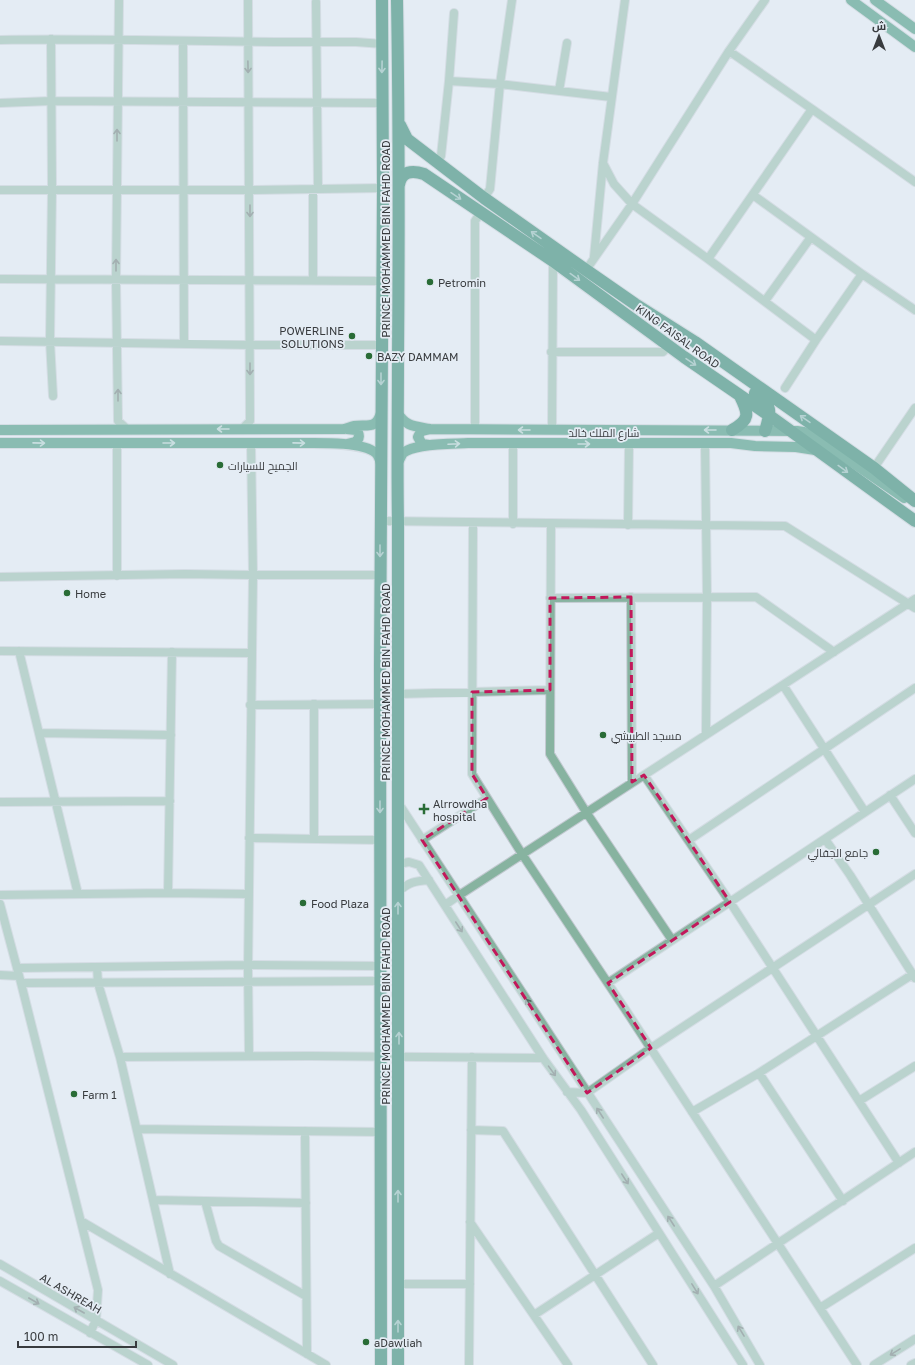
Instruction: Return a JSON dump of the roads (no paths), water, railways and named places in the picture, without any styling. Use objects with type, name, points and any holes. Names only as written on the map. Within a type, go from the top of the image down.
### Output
[{"type":"highway","name":"PRINCE MOHAMMED BIN FAHD ROAD","points":[[382,0],[383,188],[381,281],[382,345],[380,575],[382,1365]]},
{"type":"highway","name":"PRINCE MOHAMMED BIN FAHD ROAD","points":[[397,0],[399,120],[397,412],[399,1057],[398,1365]]},
{"type":"highway","name":"KING FAISAL ROAD","points":[[399,120],[402,131],[407,139],[438,159],[484,198],[635,304],[695,342],[874,468],[915,502]]},
{"type":"highway","points":[[424,174],[422,170],[423,163],[427,160],[438,159]]},
{"type":"highway","points":[[398,192],[400,180],[404,174],[412,171],[424,174]]},
{"type":"highway","name":"KING FAISAL ROAD","points":[[424,174],[553,261],[668,346],[770,416],[915,521]]},
{"type":"highway","points":[[635,304],[695,352],[765,400],[770,408],[770,416],[764,431]]},
{"type":"highway","points":[[732,430],[743,422],[746,416],[746,409],[740,395]]},
{"type":"main road","points":[[851,0],[912,41]]},
{"type":"main road","points":[[875,0],[915,29]]},
{"type":"main road","name":"شارع الملك خالد","points":[[397,412],[407,424],[430,429],[732,430],[804,432],[815,437],[897,494],[915,502]]},
{"type":"main road","points":[[344,429],[354,426],[372,425],[379,420],[381,413]]},
{"type":"main road","points":[[0,430],[353,429],[359,434],[358,440],[345,444]]},
{"type":"main road","points":[[429,445],[422,444],[418,437],[421,431],[430,429]]},
{"type":"main road","points":[[716,443],[732,440],[754,440],[760,437],[764,431]]},
{"type":"main road","points":[[0,443],[345,444],[361,446],[374,451],[379,458],[381,465]]},
{"type":"main road","name":"شارع الملك خالد","points":[[397,466],[401,456],[407,451],[429,445],[468,443],[716,443],[804,447],[819,452]]},
{"type":"street","points":[[119,0],[116,280],[118,421],[127,430]]},
{"type":"street","points":[[242,430],[250,421],[251,345],[247,42],[248,0]]},
{"type":"street","points":[[484,198],[490,189],[500,84],[512,0]]},
{"type":"street","points":[[594,259],[603,163],[625,0]]},
{"type":"street","points":[[586,270],[632,204],[729,51],[765,0]]},
{"type":"street","points":[[313,280],[317,103],[316,2]]},
{"type":"street","points":[[438,159],[449,81],[454,13]]},
{"type":"street","points":[[51,39],[52,190],[50,341],[53,396]]},
{"type":"street","points":[[0,40],[51,39],[118,41],[356,42],[383,44]]},
{"type":"street","points":[[183,41],[184,343]]},
{"type":"street","points":[[559,91],[568,43]]},
{"type":"street","points":[[729,51],[915,182]]},
{"type":"street","points":[[449,81],[500,84],[611,97]]},
{"type":"street","points":[[0,103],[51,101],[382,103]]},
{"type":"street","points":[[708,258],[812,109]]},
{"type":"street","points":[[603,163],[614,184],[632,204],[708,258],[816,340]]},
{"type":"street","points":[[0,190],[250,190],[383,188]]},
{"type":"street","points":[[753,195],[862,274],[915,310]]},
{"type":"street","points":[[476,430],[475,221],[481,212]]},
{"type":"street","points":[[765,301],[811,237]]},
{"type":"street","points":[[552,430],[551,352],[553,261]]},
{"type":"street","points":[[784,388],[862,274]]},
{"type":"street","points":[[0,279],[381,281]]},
{"type":"street","points":[[0,341],[251,345],[382,345]]},
{"type":"street","points":[[551,352],[664,352],[668,346]]},
{"type":"street","points":[[874,468],[912,420],[915,408]]},
{"type":"street","points":[[249,1056],[248,965],[250,705],[253,575],[251,443]]},
{"type":"street","points":[[705,443],[707,525],[706,734]]},
{"type":"street","points":[[117,444],[117,576]]},
{"type":"street","points":[[513,444],[513,524]]},
{"type":"street","points":[[628,525],[629,444]]},
{"type":"street","points":[[381,521],[513,524],[785,526],[913,603],[706,734],[445,905]]},
{"type":"street","points":[[473,523],[472,774],[522,854],[651,1048],[858,1365]]},
{"type":"street","points":[[551,524],[550,754],[586,812],[672,940]]},
{"type":"street","points":[[0,577],[185,574],[380,575]]},
{"type":"street","points":[[631,597],[632,782]]},
{"type":"street","points":[[550,598],[756,597],[834,652]]},
{"type":"street","points":[[0,651],[251,653]]},
{"type":"street","points":[[19,651],[78,894]]},
{"type":"street","points":[[168,893],[172,652]]},
{"type":"street","points":[[783,685],[865,812]]},
{"type":"street","points":[[689,840],[915,688]]},
{"type":"street","points":[[398,694],[550,690]]},
{"type":"street","points":[[314,704],[314,839]]},
{"type":"street","points":[[250,705],[380,704]]},
{"type":"street","points":[[39,733],[171,735]]},
{"type":"street","points":[[644,775],[730,902],[899,1163]]},
{"type":"street","points":[[608,983],[915,779]]},
{"type":"street","points":[[890,795],[915,833]]},
{"type":"street","points":[[422,840],[487,798]]},
{"type":"street","points":[[0,802],[170,801]]},
{"type":"street","points":[[398,803],[714,1286],[760,1365]]},
{"type":"street","points":[[249,838],[380,840]]},
{"type":"street","points":[[692,1112],[759,1073],[914,976],[869,904],[825,839]]},
{"type":"street","points":[[398,864],[409,862],[419,865],[543,1058],[580,1110],[743,1365]]},
{"type":"street","points":[[567,1092],[587,1093],[651,1048],[915,874]]},
{"type":"street","points":[[398,892],[406,885],[416,881],[429,880]]},
{"type":"street","points":[[0,895],[168,893],[249,894]]},
{"type":"street","points":[[0,904],[98,1290],[96,1320],[90,1333]]},
{"type":"street","points":[[19,976],[97,967],[248,965],[381,966]]},
{"type":"street","points":[[97,967],[98,983],[120,1057],[170,1274]]},
{"type":"street","points":[[0,975],[98,983],[381,981]]},
{"type":"street","points":[[120,1057],[249,1056],[543,1058]]},
{"type":"street","points":[[470,1364],[472,1057]]},
{"type":"street","points":[[859,1101],[915,1066]]},
{"type":"street","points":[[759,1073],[843,1201]]},
{"type":"street","points":[[137,1129],[382,1132]]},
{"type":"street","points":[[471,1130],[504,1131],[653,1365]]},
{"type":"street","points":[[305,1131],[307,1354]]},
{"type":"street","points":[[714,1286],[915,1152]]},
{"type":"street","points":[[153,1200],[306,1203]]},
{"type":"street","points":[[205,1201],[216,1241],[220,1246],[306,1296]]},
{"type":"street","points":[[81,1221],[326,1365]]},
{"type":"street","points":[[470,1222],[568,1365]]},
{"type":"street","points":[[534,1315],[659,1233]]},
{"type":"street","points":[[820,1308],[915,1248]]},
{"type":"street","name":"AL ASHREAH","points":[[0,1264],[173,1365]]},
{"type":"street","points":[[0,1281],[148,1365]]},
{"type":"street","points":[[398,1284],[470,1284]]},
{"type":"street","points":[[874,1365],[915,1339]]},
{"type":"street","points":[[911,1365],[915,1363]]},
{"type":"place","name":"Petromin","points":[[430,282]]},
{"type":"place","name":"POWERLINE SOLUTIONS","points":[[352,336]]},
{"type":"place","name":"BAZY DAMMAM","points":[[369,356]]},
{"type":"place","name":"الجميح للسيارات","points":[[220,465]]},
{"type":"place","name":"Home","points":[[67,593]]},
{"type":"place","name":"مسجد الطبيشي","points":[[603,735]]},
{"type":"place","name":"Alrrowdha hospital","points":[[424,809]]},
{"type":"place","name":"جامع الجفالي","points":[[876,852]]},
{"type":"place","name":"Food Plaza","points":[[303,903]]},
{"type":"place","name":"Farm 1","points":[[74,1094]]},
{"type":"place","name":"aDawliah","points":[[366,1342]]}]
